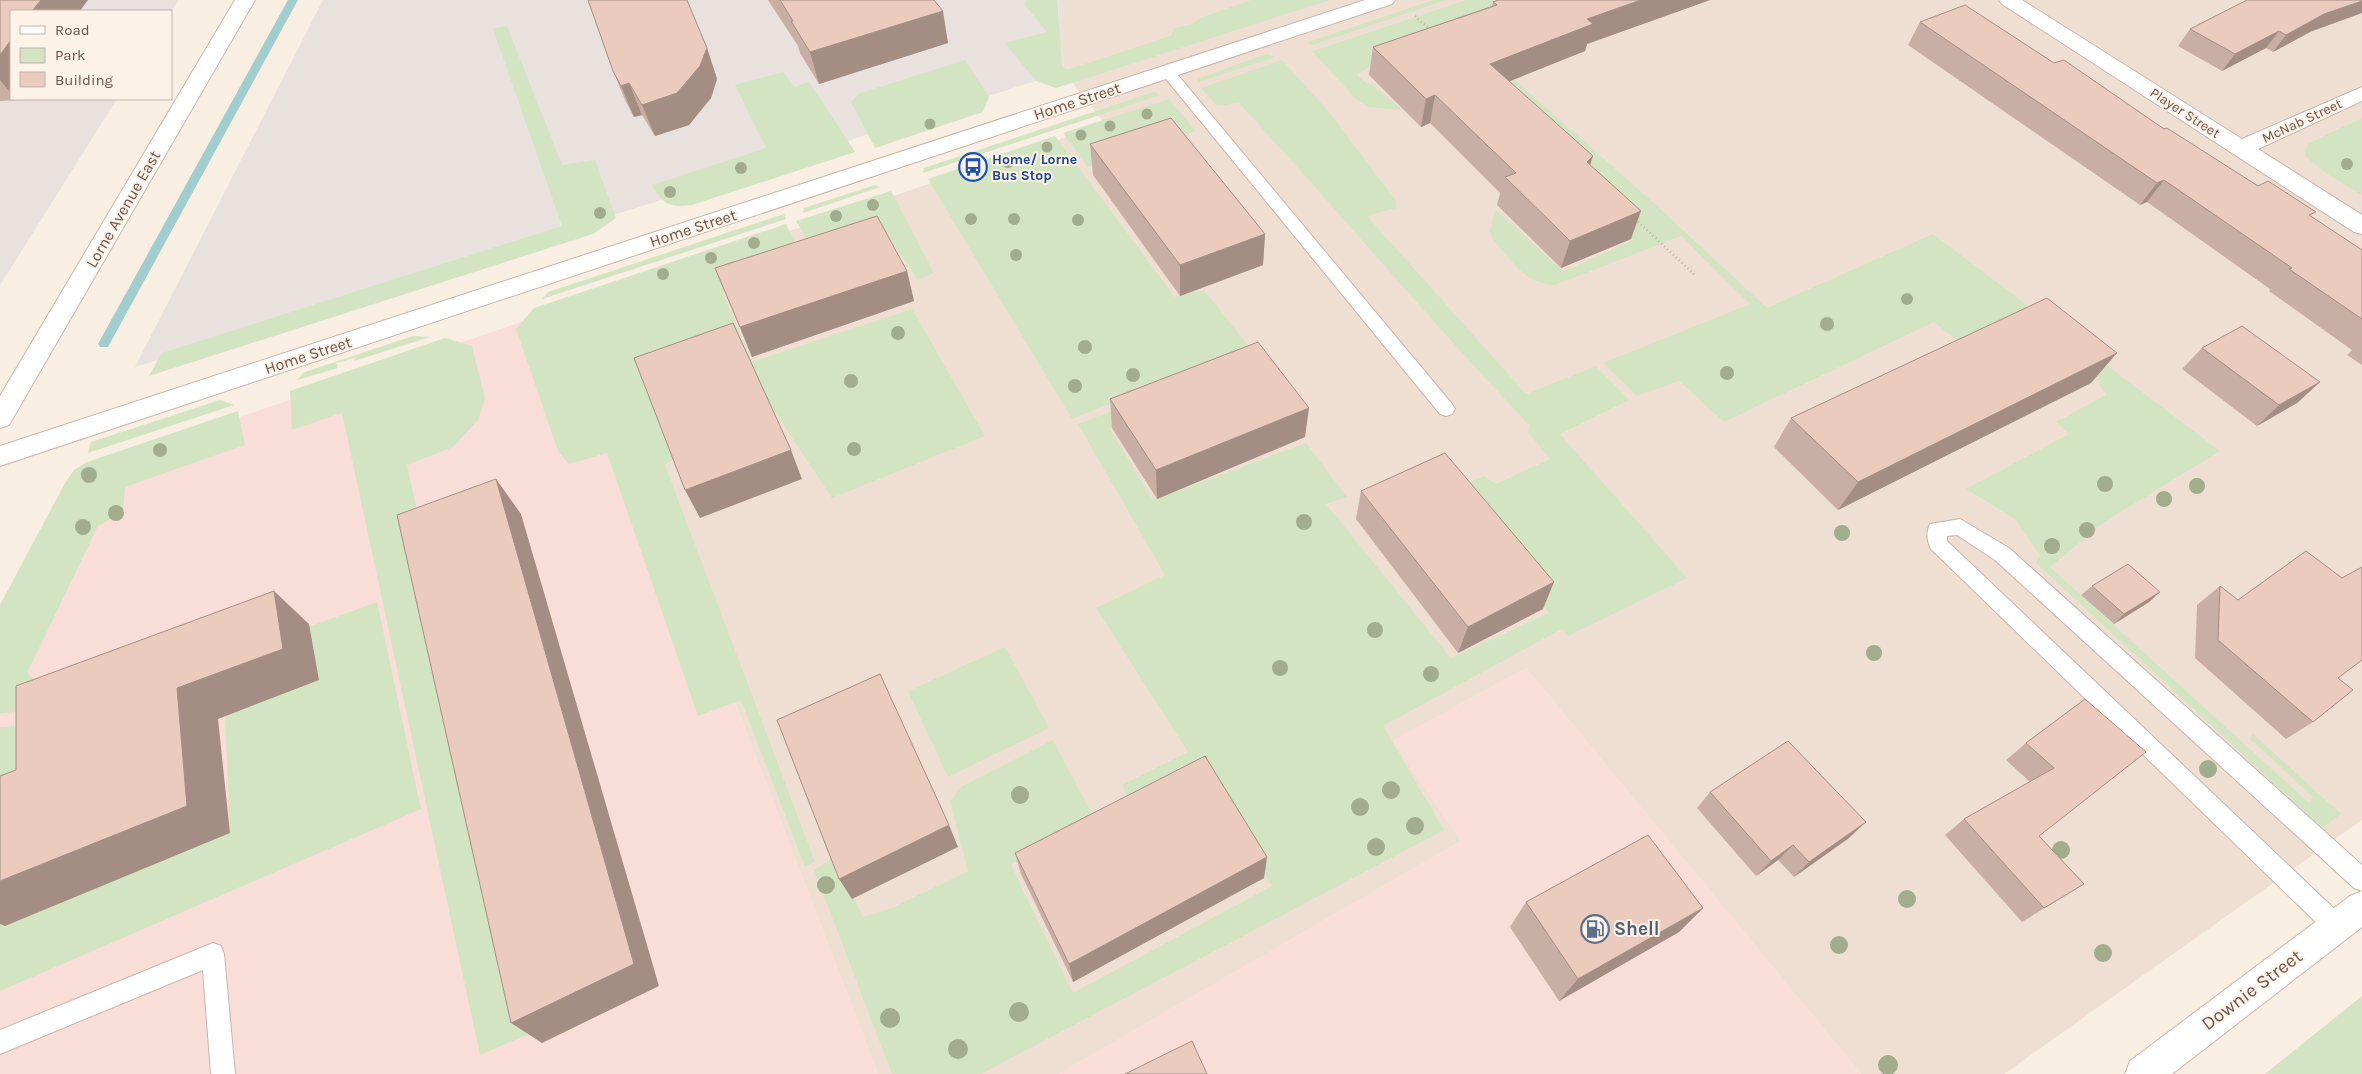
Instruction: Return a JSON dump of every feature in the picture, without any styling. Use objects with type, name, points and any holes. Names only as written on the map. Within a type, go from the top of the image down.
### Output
[{"type":"street","name":"Lorne Avenue East","points":[[0,418],[245,0]]},
{"type":"street","name":"Home Street","points":[[0,456],[1386,0]]},
{"type":"street","name":"Player Street","points":[[2009,0],[2362,226]]},
{"type":"street","name":"McNab Street","points":[[2242,148],[2362,93]]},
{"type":"street","name":"Downie Street","points":[[2143,1074],[2349,917]]},
{"type":"lane","points":[[1167,71],[1446,409]]},
{"type":"lane","points":[[2349,917],[1938,544],[1937,529],[1960,527],[2002,554],[2362,880]]},
{"type":"lane","points":[[0,1042],[213,954],[223,1074]]},
{"type":"path","points":[[1412,14],[1434,33]]},
{"type":"path","points":[[1629,212],[1695,275]]},
{"type":"shaded area","points":[[0,0],[179,0],[172,10],[10,10],[10,100],[116,100],[0,285]]},
{"type":"shaded area","points":[[323,0],[1061,0],[1064,72],[135,367]]},
{"type":"shaded area","points":[[1061,0],[2362,0],[2362,820],[2004,1074],[1861,1074],[1526,668],[1393,741],[1461,841],[1059,1074],[878,1074],[581,302],[1105,124],[1064,72]]},
{"type":"shaded area","points":[[581,302],[878,1074],[0,1074],[0,626],[82,470]]},
{"type":"shaded area","points":[[1526,668],[1861,1074],[1059,1074],[1461,841],[1393,741]]},
{"type":"green space","points":[[1028,0],[1057,0],[1062,66],[1066,70],[1171,36],[1174,28],[1193,24],[1200,18],[1251,0],[1330,0],[1056,88],[1036,81],[1005,43],[1047,32],[1024,4]]},
{"type":"green space","points":[[1433,0],[1447,0],[1310,46],[1308,42]]},
{"type":"green space","points":[[1466,0],[1493,0],[1508,14],[1507,73],[1656,205],[1767,308],[1933,234],[2220,451],[2106,521],[2050,567],[2309,803],[2313,797],[2250,739],[2253,734],[2341,814],[2322,828],[2036,563],[2040,555],[2015,519],[1966,489],[2069,434],[2056,422],[2106,395],[2096,379],[2021,320],[1963,345],[1934,322],[1724,422],[1679,381],[1637,396],[1603,363],[1750,304],[1681,236],[1555,285],[1534,280],[1512,262],[1492,238],[1490,231],[1495,209],[1563,271],[1634,240],[1582,191],[1380,60],[1357,75],[1366,83],[1373,85],[1402,110],[1368,107],[1356,99],[1312,51]]},
{"type":"green space","points":[[507,26],[562,165],[595,160],[616,218],[593,234],[149,376],[162,353],[562,226],[493,29]]},
{"type":"green space","points":[[1267,54],[1276,57],[1197,83],[1199,78]]},
{"type":"green space","points":[[965,60],[989,97],[983,112],[875,148],[851,102],[858,94]]},
{"type":"green space","points":[[1282,60],[1329,112],[1396,201],[1396,208],[1367,216],[1526,394],[1596,366],[1629,400],[1560,434],[1687,578],[1568,636],[1562,629],[1383,726],[1444,830],[981,1074],[892,1074],[814,870],[834,857],[863,917],[892,908],[968,871],[950,801],[962,786],[1053,740],[1096,822],[1011,865],[1073,993],[1272,886],[1201,769],[1131,807],[1122,785],[1188,752],[1096,608],[1165,575],[1078,424],[1253,357],[1264,368],[1110,429],[1153,500],[1306,443],[1347,497],[1326,504],[1451,658],[1549,613],[1450,490],[1484,476],[1496,484],[1550,459],[1528,432],[1529,425],[1239,103],[1217,106],[1201,88]]},
{"type":"green space","points":[[783,72],[794,87],[809,82],[855,152],[692,205],[677,206],[664,201],[652,185],[766,148],[735,85]]},
{"type":"green space","points":[[1154,92],[1161,95],[923,173],[924,168]]},
{"type":"green space","points":[[1169,99],[1196,131],[1088,167],[1063,133]]},
{"type":"green space","points":[[2362,118],[2362,195],[2327,174],[2305,156],[2307,144]]},
{"type":"green space","points":[[1055,136],[1175,297],[1204,290],[1250,348],[1072,419],[928,179]]},
{"type":"green space","points":[[875,185],[880,187],[803,213],[804,208]]},
{"type":"green space","points":[[891,191],[934,273],[918,280],[889,237],[819,260],[796,221]]},
{"type":"green space","points":[[784,214],[786,219],[542,299],[548,292]]},
{"type":"green space","points":[[786,224],[801,255],[781,268],[723,293],[752,362],[912,309],[985,436],[832,498],[775,412],[741,349],[643,385],[678,457],[665,465],[815,862],[805,867],[741,700],[698,716],[607,453],[569,464],[558,451],[516,329],[534,308]]},
{"type":"green space","points":[[413,336],[430,337],[354,361],[355,358],[336,363],[338,368],[297,380],[305,372]]},
{"type":"green space","points":[[445,338],[472,346],[485,398],[478,420],[453,447],[407,465],[531,1033],[480,1055],[342,413],[292,430],[290,391]]},
{"type":"green space","points":[[220,400],[234,405],[88,453],[91,442]]},
{"type":"green space","points":[[238,411],[245,445],[125,487],[123,512],[98,526],[27,673],[43,686],[43,710],[0,713],[0,605],[65,483],[74,470],[87,462]]},
{"type":"green space","points":[[377,602],[421,809],[0,991],[0,904],[230,831],[225,717],[300,630]]},
{"type":"green space","points":[[1005,647],[1049,728],[948,777],[908,691]]},
{"type":"green space","points":[[48,724],[0,869],[0,727]]},
{"type":"green space","points":[[2362,996],[2362,1074],[2265,1074]]},
{"type":"building","points":[[0,0],[41,0],[33,10],[10,10],[10,41],[0,55]]},
{"type":"building","points":[[588,0],[687,0],[707,48],[700,66],[677,93],[642,105],[629,83],[621,86],[613,71]]},
{"type":"building","points":[[780,0],[934,0],[943,11],[810,52]]},
{"type":"building","points":[[1498,0],[1641,0],[1587,19],[1593,24],[1490,64],[1593,156],[1587,162],[1641,211],[1570,241],[1505,177],[1516,173],[1435,95],[1426,99],[1373,47],[1497,5],[1493,2]]},
{"type":"building","points":[[2247,0],[2362,1],[2324,14],[2286,35],[2279,31],[2235,54],[2190,29]]},
{"type":"building","points":[[1965,5],[2054,63],[2064,60],[2164,129],[2167,128],[2258,186],[2268,181],[2316,212],[2309,215],[2362,250],[2362,319],[2289,269],[2292,268],[2164,180],[2157,183],[1920,22]]},
{"type":"building","points":[[1171,118],[1265,234],[1180,265],[1090,144]]},
{"type":"building","points":[[877,216],[907,271],[740,327],[715,268]]},
{"type":"building","points":[[2047,298],[2117,353],[1858,482],[1791,418]]},
{"type":"building","points":[[733,323],[791,450],[685,490],[634,358]]},
{"type":"building","points":[[2242,326],[2320,382],[2279,405],[2202,348]]},
{"type":"building","points":[[1258,342],[1309,408],[1156,470],[1110,399]]},
{"type":"building","points":[[1445,453],[1554,582],[1468,627],[1361,491]]},
{"type":"building","points":[[496,479],[634,964],[511,1023],[397,515]]},
{"type":"building","points":[[2306,551],[2342,578],[2362,567],[2362,660],[2338,678],[2353,690],[2313,722],[2218,640],[2220,586],[2238,600]]},
{"type":"building","points":[[2128,564],[2160,592],[2124,614],[2092,586]]},
{"type":"building","points":[[274,591],[283,649],[177,688],[187,806],[0,881],[0,776],[16,770],[16,686]]},
{"type":"building","points":[[880,674],[949,825],[839,879],[777,720]]},
{"type":"building","points":[[2085,699],[2146,752],[2039,836],[2084,884],[2044,908],[1964,819],[2054,768],[2026,743]]},
{"type":"building","points":[[1788,741],[1866,822],[1809,862],[1793,845],[1771,861],[1710,792]]},
{"type":"building","points":[[1205,756],[1267,857],[1069,964],[1015,853]]},
{"type":"building","name":"Shell","points":[[1648,835],[1703,908],[1578,979],[1526,902]]},
{"type":"building","points":[[1192,1041],[1207,1074],[1125,1074]]},
{"type":"waterway","points":[[104,344],[293,0]]},
{"type":"place","name":"Home/ Lorne Bus Stop","points":[[973,167]]},
{"type":"place","name":"Shell","points":[[1595,929]]}]
